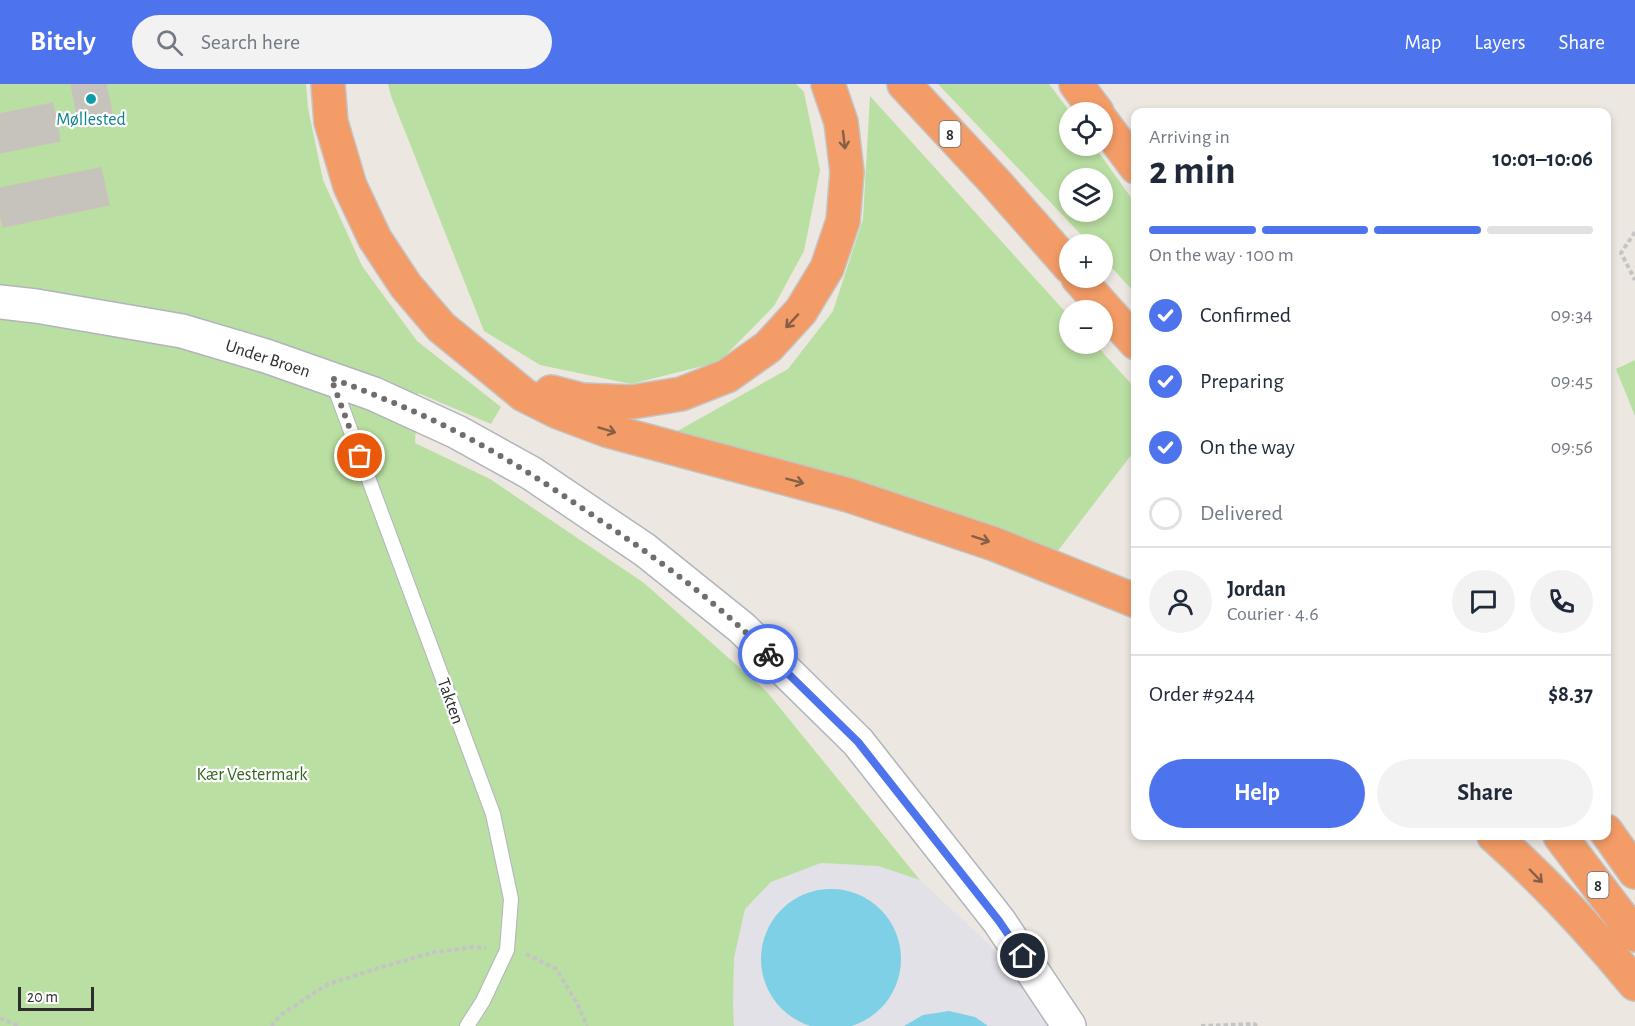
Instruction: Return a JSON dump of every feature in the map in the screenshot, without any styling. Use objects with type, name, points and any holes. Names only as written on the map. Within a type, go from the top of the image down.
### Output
[{"type":"highway","points":[[328,84],[331,122],[350,186],[375,239],[406,286],[441,327],[524,395],[558,412],[606,430],[848,495],[994,544],[1131,599]]},
{"type":"highway","points":[[483,362],[534,387],[582,400],[632,402],[681,394],[727,376],[768,347],[801,311],[812,294],[827,268],[843,221],[848,172],[841,122],[828,84]]},
{"type":"highway","name":"8","points":[[904,84],[1059,255]]},
{"type":"highway","points":[[1076,84],[1090,102]]},
{"type":"highway","points":[[1113,136],[1131,160]]},
{"type":"highway","name":"8","points":[[996,183],[1059,243]]},
{"type":"highway","points":[[1087,288],[1131,337]]},
{"type":"highway","points":[[1104,288],[1131,316]]},
{"type":"highway","points":[[1611,838],[1635,872]]},
{"type":"highway","points":[[1499,840],[1600,942],[1635,984]]},
{"type":"highway","name":"8","points":[[1563,840],[1635,935]]},
{"type":"highway","name":"8","points":[[1592,840],[1635,898]]},
{"type":"street","name":"Under Broen","points":[[0,302],[182,331],[266,356],[374,394],[456,432],[531,474],[645,550],[742,628],[858,742],[999,921],[1070,1026]]},
{"type":"lane","name":"Takten","points":[[331,378],[493,814],[511,899],[507,950],[483,1001],[467,1026]]},
{"type":"path","points":[[1635,232],[1621,253],[1635,280]]},
{"type":"path","points":[[272,1026],[282,1014],[328,984],[435,952],[474,947],[531,955],[556,969],[577,1003],[587,1026]]},
{"type":"path","points":[[0,1018],[18,1026]]},
{"type":"path","points":[[1201,1026],[1254,1024],[1257,1026]]},
{"type":"shaded area","points":[[821,863],[878,866],[920,880],[988,943],[1058,1026],[734,1026],[734,958],[745,909],[771,882]]},
{"type":"green space","name":"Kær Vestermark","points":[[0,84],[306,84],[308,108],[323,180],[362,266],[417,341],[501,407],[491,424],[418,393],[415,443],[490,479],[644,583],[767,692],[920,880],[878,866],[821,863],[771,882],[745,909],[734,958],[734,1026],[0,1026]]},
{"type":"green space","points":[[388,84],[796,84],[804,92],[820,170],[804,251],[774,306],[719,362],[631,384],[540,365],[484,331]]},
{"type":"green space","points":[[938,84],[1049,84],[1062,102],[1059,102],[1059,156],[1101,156],[1110,168],[1059,168],[1059,211]]},
{"type":"green space","points":[[870,96],[1059,305],[1059,354],[1104,354],[1131,384],[1131,455],[1057,552],[932,504],[839,476],[674,433],[788,369],[833,311],[863,219]]},
{"type":"green space","points":[[1113,172],[1131,197],[1131,289],[1113,269],[1113,234],[1080,234],[1069,222],[1113,222]]},
{"type":"green space","points":[[1635,360],[1635,416],[1616,369]]},
{"type":"water","points":[[817,890],[845,890],[870,901],[889,920],[900,945],[900,973],[889,998],[870,1017],[848,1027],[814,1027],[792,1017],[773,998],[762,973],[762,945],[773,920],[792,901]]},
{"type":"water","points":[[949,1011],[975,1017],[988,1026],[904,1026],[923,1015]]},
{"type":"building","name":"Møllested","points":[[71,84],[106,84],[112,113],[78,120]]},
{"type":"building","points":[[53,103],[60,141],[0,153],[0,114]]},
{"type":"building","points":[[101,168],[109,205],[3,227],[0,214],[0,188]]},
{"type":"way so far","points":[[360,456],[331,378],[374,394],[456,432],[531,474],[645,550],[742,628],[768,654]]},
{"type":"place","name":"Møllested","points":[[91,99]]},
{"type":"route","points":[[768,654],[858,742],[999,921],[1023,956]]}]
